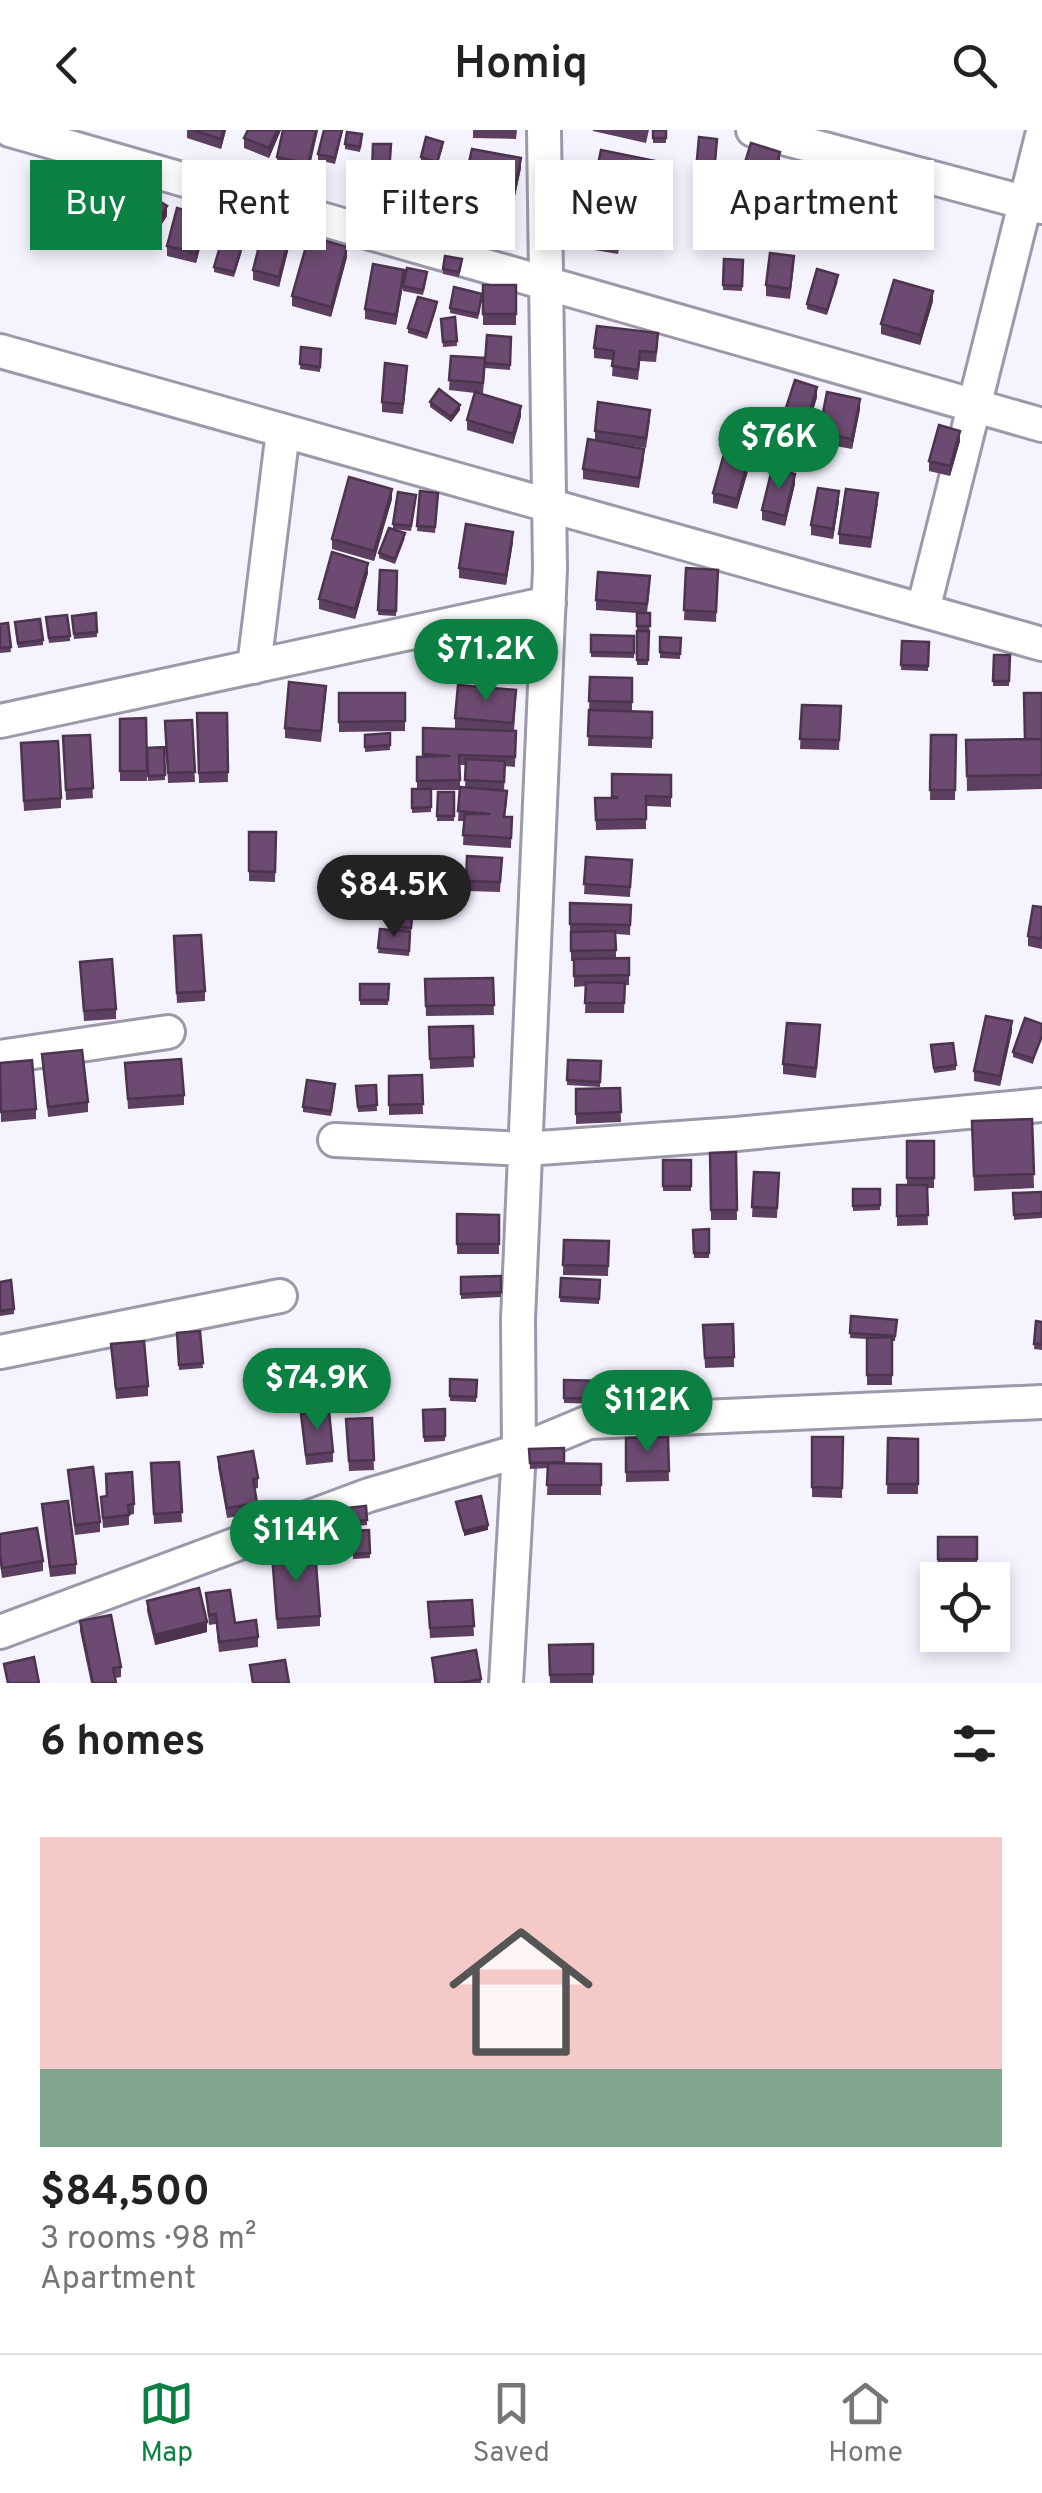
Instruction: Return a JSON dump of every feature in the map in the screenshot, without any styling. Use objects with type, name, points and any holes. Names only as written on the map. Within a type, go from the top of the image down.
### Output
[{"type":"street","points":[[10,130],[1042,424]]},
{"type":"street","points":[[506,1683],[520,1452],[518,1319],[549,603],[544,130]]},
{"type":"street","points":[[753,130],[1033,204]]},
{"type":"street","points":[[924,610],[1033,204],[1042,136]]},
{"type":"street","points":[[0,351],[1042,644]]},
{"type":"street","points":[[254,667],[283,430]]},
{"type":"street","points":[[0,721],[549,603]]},
{"type":"street","points":[[0,1057],[168,1032]]},
{"type":"street","points":[[335,1140],[525,1149],[1042,1105]]},
{"type":"street","points":[[0,1352],[280,1296]]},
{"type":"street","points":[[0,1632],[369,1494],[520,1452],[589,1422],[1042,1402]]},
{"type":"building","points":[[192,130],[223,130],[221,139]]},
{"type":"building","points":[[248,130],[277,130],[269,148],[244,138]]},
{"type":"building","points":[[283,130],[316,130],[309,160],[277,157]]},
{"type":"building","points":[[324,130],[342,130],[335,158],[318,154]]},
{"type":"building","points":[[653,130],[666,130],[666,138],[653,138]]},
{"type":"building","points":[[347,132],[362,134],[360,147],[345,144]]},
{"type":"building","points":[[426,137],[443,142],[438,160],[421,157]]},
{"type":"building","points":[[699,137],[717,139],[715,160],[697,160]]},
{"type":"building","points":[[751,143],[780,152],[778,160],[746,160]]},
{"type":"building","points":[[373,144],[391,144],[390,160],[372,160]]},
{"type":"building","points":[[472,149],[521,158],[515,186],[515,160],[470,160]]},
{"type":"building","points":[[601,150],[650,160],[599,160]]},
{"type":"building","points":[[177,208],[182,209],[182,250],[167,246]]},
{"type":"building","points":[[326,241],[346,247],[331,307],[292,296],[305,250],[326,250]]},
{"type":"building","points":[[219,250],[241,250],[234,272],[214,267]]},
{"type":"building","points":[[258,250],[286,250],[279,277],[253,270]]},
{"type":"building","points":[[770,253],[794,256],[790,289],[766,285]]},
{"type":"building","points":[[445,256],[462,259],[459,272],[443,269]]},
{"type":"building","points":[[724,259],[743,260],[742,286],[723,285]]},
{"type":"building","points":[[373,264],[404,270],[396,315],[365,309]]},
{"type":"building","points":[[407,268],[427,272],[423,290],[403,286]]},
{"type":"building","points":[[817,269],[838,275],[827,310],[807,304]]},
{"type":"building","points":[[894,280],[933,291],[920,335],[881,324]]},
{"type":"building","points":[[483,285],[516,285],[516,314],[483,314]]},
{"type":"building","points":[[454,287],[482,294],[478,314],[450,308]]},
{"type":"building","points":[[418,297],[437,302],[427,334],[408,328]]},
{"type":"building","points":[[455,317],[457,341],[443,342],[441,319]]},
{"type":"building","points":[[597,326],[658,333],[656,352],[640,351],[638,370],[612,366],[614,351],[594,348]]},
{"type":"building","points":[[487,335],[511,337],[510,365],[485,363]]},
{"type":"building","points":[[301,347],[321,349],[320,367],[300,364]]},
{"type":"building","points":[[451,356],[485,358],[483,383],[449,380]]},
{"type":"building","points":[[385,363],[407,366],[403,404],[382,402]]},
{"type":"building","points":[[795,380],[817,387],[807,421],[784,414]]},
{"type":"building","points":[[439,389],[460,405],[451,417],[430,402]]},
{"type":"building","points":[[475,392],[521,406],[513,434],[467,420]]},
{"type":"building","points":[[827,392],[860,399],[852,439],[819,433]]},
{"type":"building","points":[[598,402],[650,410],[646,438],[595,431]]},
{"type":"building","points":[[939,425],[960,431],[950,466],[929,461]]},
{"type":"building","points":[[588,439],[644,449],[639,478],[583,469]]},
{"type":"building","points":[[724,454],[748,461],[737,499],[713,493]]},
{"type":"building","points":[[772,469],[795,474],[785,516],[762,510]]},
{"type":"building","points":[[349,477],[392,489],[374,551],[332,539]]},
{"type":"building","points":[[818,488],[839,491],[833,529],[811,525]]},
{"type":"building","points":[[846,489],[878,493],[871,538],[839,534]]},
{"type":"building","points":[[420,491],[438,493],[435,527],[417,526]]},
{"type":"building","points":[[398,492],[416,495],[411,526],[393,524]]},
{"type":"building","points":[[466,524],[513,532],[506,575],[459,568]]},
{"type":"building","points":[[389,528],[405,533],[395,559],[379,553]]},
{"type":"building","points":[[332,552],[368,563],[355,609],[319,599]]},
{"type":"building","points":[[686,568],[718,570],[716,612],[684,610]]},
{"type":"building","points":[[380,570],[397,571],[396,611],[378,610]]},
{"type":"building","points":[[598,572],[650,576],[647,604],[596,600]]},
{"type":"building","points":[[96,613],[97,632],[74,634],[72,616]]},
{"type":"building","points":[[637,613],[650,613],[650,626],[637,626]]},
{"type":"building","points":[[67,615],[70,636],[49,638],[46,617]]},
{"type":"building","points":[[40,619],[43,640],[18,643],[15,622]]},
{"type":"building","points":[[8,623],[11,647],[0,648],[0,624]]},
{"type":"building","points":[[637,631],[649,631],[648,660],[637,660]]},
{"type":"building","points":[[591,635],[634,636],[634,653],[591,652]]},
{"type":"building","points":[[660,637],[681,638],[680,654],[660,652]]},
{"type":"building","points":[[902,641],[929,642],[928,666],[901,665]]},
{"type":"building","points":[[994,655],[1010,655],[1009,681],[993,681]]},
{"type":"building","points":[[590,677],[632,678],[632,702],[589,701]]},
{"type":"building","points":[[289,682],[326,686],[321,731],[285,728]]},
{"type":"building","points":[[458,685],[516,690],[513,723],[455,718]]},
{"type":"building","points":[[339,693],[405,693],[405,721],[339,722]]},
{"type":"building","points":[[1024,693],[1042,693],[1042,739],[1025,739]]},
{"type":"building","points":[[802,705],[841,706],[839,740],[800,739]]},
{"type":"building","points":[[589,710],[652,712],[652,738],[588,736]]},
{"type":"building","points":[[197,713],[227,713],[228,772],[199,773]]},
{"type":"building","points":[[146,718],[147,771],[120,771],[120,719]]},
{"type":"building","points":[[192,720],[195,772],[168,773],[165,721]]},
{"type":"building","points":[[423,728],[516,731],[515,757],[459,755],[460,780],[417,781],[417,757],[450,756],[423,754]]},
{"type":"building","points":[[390,733],[390,745],[365,747],[365,735]]},
{"type":"building","points":[[90,735],[93,788],[66,790],[63,736]]},
{"type":"building","points":[[931,735],[956,735],[955,790],[930,790]]},
{"type":"building","points":[[1042,739],[1042,775],[967,776],[966,740]]},
{"type":"building","points":[[58,741],[61,798],[24,801],[21,743]]},
{"type":"building","points":[[164,747],[165,775],[148,776],[147,748]]},
{"type":"building","points":[[466,759],[505,761],[504,782],[465,780]]},
{"type":"building","points":[[612,774],[671,775],[671,797],[646,796],[646,819],[596,820],[595,798],[618,798],[612,796]]},
{"type":"building","points":[[460,787],[507,791],[504,817],[512,817],[511,838],[463,835],[465,814],[490,814],[458,811]]},
{"type":"building","points":[[412,789],[431,789],[431,807],[412,808]]},
{"type":"building","points":[[438,792],[454,792],[454,816],[437,816]]},
{"type":"building","points":[[249,832],[276,832],[275,872],[249,871]]},
{"type":"building","points":[[467,856],[502,858],[500,882],[466,881]]},
{"type":"building","points":[[586,857],[632,860],[630,887],[584,884]]},
{"type":"building","points":[[376,898],[420,898],[420,910],[376,909]]},
{"type":"building","points":[[570,903],[631,905],[630,925],[570,924]]},
{"type":"building","points":[[1033,906],[1042,907],[1042,939],[1028,936]]},
{"type":"building","points":[[394,916],[412,918],[411,928],[394,926]]},
{"type":"building","points":[[380,929],[410,932],[409,951],[378,948]]},
{"type":"building","points":[[615,931],[616,950],[571,951],[571,932]]},
{"type":"building","points":[[201,935],[205,991],[177,993],[174,936]]},
{"type":"building","points":[[629,958],[629,975],[574,976],[574,959]]},
{"type":"building","points":[[112,959],[116,1009],[84,1011],[80,962]]},
{"type":"building","points":[[493,978],[494,1005],[426,1006],[425,979]]},
{"type":"building","points":[[586,982],[625,983],[624,1003],[585,1003]]},
{"type":"building","points":[[360,984],[389,984],[388,1000],[360,1000]]},
{"type":"building","points":[[986,1016],[1012,1021],[1000,1076],[974,1071]]},
{"type":"building","points":[[1025,1018],[1042,1024],[1033,1059],[1013,1052]]},
{"type":"building","points":[[787,1023],[820,1025],[816,1068],[783,1064]]},
{"type":"building","points":[[473,1026],[474,1057],[430,1059],[429,1027]]},
{"type":"building","points":[[953,1043],[956,1065],[934,1068],[931,1045]]},
{"type":"building","points":[[82,1050],[88,1102],[48,1107],[42,1054]]},
{"type":"building","points":[[181,1059],[184,1095],[128,1099],[125,1063]]},
{"type":"building","points":[[32,1060],[36,1109],[1,1112],[0,1063]]},
{"type":"building","points":[[568,1060],[601,1061],[600,1082],[567,1080]]},
{"type":"building","points":[[422,1075],[423,1104],[389,1105],[389,1076]]},
{"type":"building","points":[[307,1080],[335,1084],[331,1111],[303,1107]]},
{"type":"building","points":[[376,1085],[377,1105],[358,1107],[356,1086]]},
{"type":"building","points":[[620,1088],[621,1112],[576,1114],[576,1089]]},
{"type":"building","points":[[1032,1119],[1034,1174],[974,1176],[972,1121]]},
{"type":"building","points":[[907,1141],[934,1141],[934,1178],[907,1178]]},
{"type":"building","points":[[736,1152],[737,1210],[711,1210],[710,1153]]},
{"type":"building","points":[[663,1160],[691,1160],[691,1186],[663,1186]]},
{"type":"building","points":[[754,1172],[779,1173],[777,1208],[752,1207]]},
{"type":"building","points":[[897,1185],[927,1185],[928,1215],[897,1216]]},
{"type":"building","points":[[853,1189],[880,1189],[880,1205],[853,1206]]},
{"type":"building","points":[[1042,1192],[1042,1213],[1014,1215],[1013,1193]]},
{"type":"building","points":[[457,1214],[499,1215],[499,1244],[457,1244]]},
{"type":"building","points":[[709,1229],[709,1253],[694,1253],[693,1230]]},
{"type":"building","points":[[564,1240],[609,1241],[608,1266],[563,1265]]},
{"type":"building","points":[[501,1276],[501,1292],[461,1294],[461,1277]]},
{"type":"building","points":[[561,1278],[600,1280],[599,1299],[560,1297]]},
{"type":"building","points":[[11,1280],[14,1309],[0,1311],[0,1282]]},
{"type":"building","points":[[851,1316],[897,1320],[895,1336],[850,1333]]},
{"type":"building","points":[[1036,1321],[1042,1322],[1042,1344],[1034,1344]]},
{"type":"building","points":[[733,1324],[734,1357],[705,1358],[703,1325]]},
{"type":"building","points":[[200,1331],[203,1363],[179,1365],[177,1333]]},
{"type":"building","points":[[892,1337],[892,1375],[867,1375],[867,1338]]},
{"type":"building","points":[[144,1341],[148,1386],[116,1389],[111,1344]]},
{"type":"building","points":[[450,1379],[477,1380],[476,1397],[450,1396]]},
{"type":"building","points":[[564,1380],[608,1381],[607,1399],[564,1398]]},
{"type":"building","points":[[445,1409],[445,1436],[424,1437],[423,1410]]},
{"type":"building","points":[[329,1411],[333,1452],[306,1455],[301,1414]]},
{"type":"building","points":[[372,1418],[374,1460],[349,1461],[346,1419]]},
{"type":"building","points":[[668,1437],[669,1471],[626,1472],[626,1438]]},
{"type":"building","points":[[812,1437],[843,1437],[842,1488],[812,1487]]},
{"type":"building","points":[[888,1438],[918,1439],[918,1484],[887,1484]]},
{"type":"building","points":[[564,1448],[564,1462],[530,1463],[529,1449]]},
{"type":"building","points":[[253,1451],[257,1503],[227,1508],[218,1457]]},
{"type":"building","points":[[179,1462],[182,1512],[154,1514],[151,1463]]},
{"type":"building","points":[[548,1463],[601,1464],[601,1485],[547,1485]]},
{"type":"building","points":[[93,1467],[100,1522],[75,1525],[68,1470]]},
{"type":"building","points":[[132,1472],[134,1504],[128,1505],[129,1515],[103,1518],[101,1497],[107,1496],[106,1474]]},
{"type":"building","points":[[481,1496],[488,1525],[464,1531],[456,1502]]},
{"type":"building","points":[[68,1501],[76,1564],[50,1567],[42,1504]]},
{"type":"building","points":[[366,1506],[367,1520],[329,1524],[328,1510]]},
{"type":"building","points":[[37,1528],[43,1561],[2,1568],[0,1534]]},
{"type":"building","points":[[369,1530],[370,1553],[353,1554],[352,1531]]},
{"type":"building","points":[[938,1537],[977,1537],[977,1559],[938,1559]]},
{"type":"building","points":[[315,1551],[320,1616],[277,1619],[272,1554]]},
{"type":"building","points":[[199,1588],[207,1622],[155,1635],[147,1601]]},
{"type":"building","points":[[230,1590],[235,1623],[256,1620],[258,1637],[219,1642],[216,1614],[209,1615],[206,1593]]},
{"type":"building","points":[[472,1600],[474,1626],[430,1628],[428,1602]]},
{"type":"building","points":[[111,1615],[121,1667],[113,1668],[116,1683],[93,1683],[80,1621]]},
{"type":"building","points":[[593,1644],[593,1674],[550,1675],[549,1645]]},
{"type":"building","points":[[476,1650],[481,1679],[436,1683],[432,1658]]},
{"type":"building","points":[[34,1657],[39,1683],[8,1683],[4,1664]]},
{"type":"building","points":[[285,1660],[289,1683],[253,1683],[250,1665]]}]
